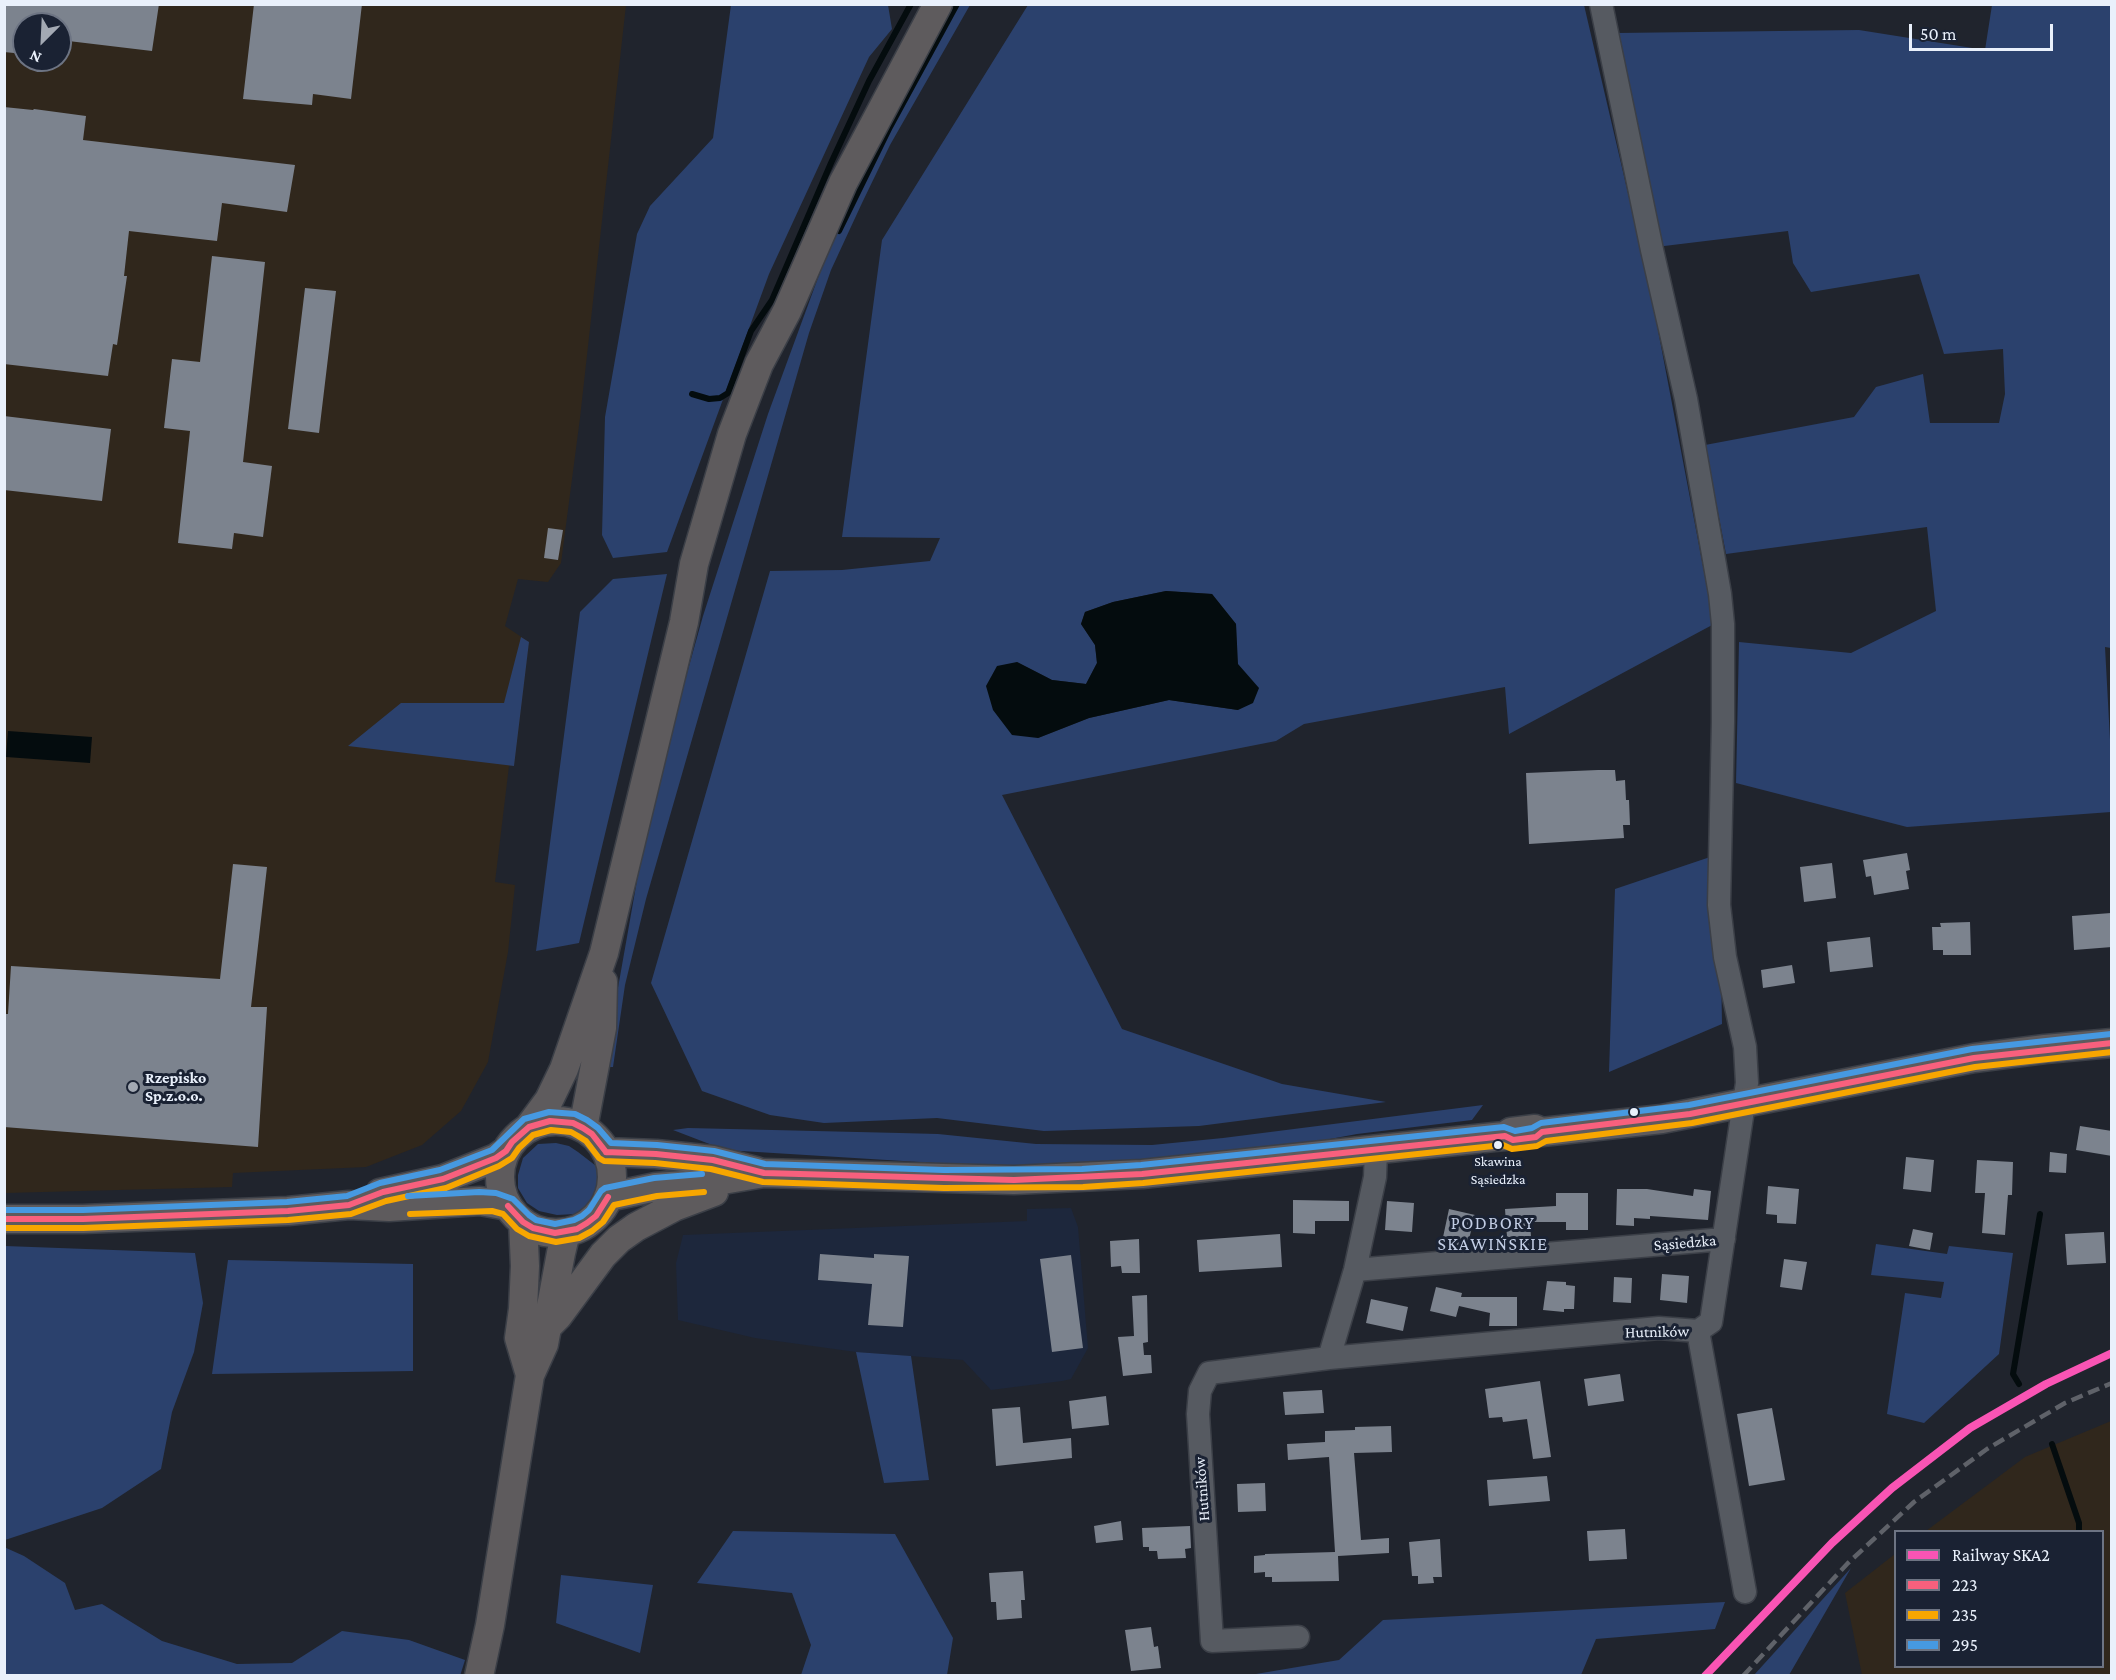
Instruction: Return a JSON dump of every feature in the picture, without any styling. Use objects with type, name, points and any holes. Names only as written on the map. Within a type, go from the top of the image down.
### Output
[{"type":"main road","points":[[530,1375],[519,1338],[525,1266],[515,1214],[503,1195],[500,1173],[506,1151],[512,1142],[529,1127],[549,1100],[564,1069],[604,953],[684,622],[694,564],[732,434],[759,364],[787,311],[843,183],[938,4]]},
{"type":"main road","points":[[583,1128],[602,1028],[604,953]]},
{"type":"main road","points":[[608,1197],[638,1189],[699,1184],[764,1173],[944,1179],[1070,1178],[1142,1174],[1505,1136],[1513,1140],[1536,1137],[1542,1132],[1662,1119],[1974,1058],[2112,1042]]},
{"type":"main road","points":[[4,1219],[83,1219],[288,1211],[349,1205],[389,1207],[480,1201],[515,1214],[543,1231],[566,1232],[587,1223],[596,1216],[608,1197],[612,1174],[606,1152],[592,1134],[573,1123],[550,1121],[529,1127]]},
{"type":"main road","points":[[349,1205],[383,1192],[443,1179],[496,1158],[506,1151]]},
{"type":"main road","points":[[606,1152],[714,1160],[764,1173]]},
{"type":"main road","points":[[547,1326],[558,1316],[603,1255],[636,1227],[674,1207],[764,1173]]},
{"type":"main road","points":[[479,1676],[530,1375],[544,1344],[566,1232]]},
{"type":"street","points":[[1601,4],[1649,239],[1686,399],[1720,594],[1723,624],[1719,905],[1725,957],[1745,1047],[1747,1083],[1724,1239]]},
{"type":"street","points":[[1329,1358],[1354,1270],[1375,1177],[1376,1150]]},
{"type":"street","name":"Sąsiedzka","points":[[1354,1270],[1724,1239],[1711,1322],[1698,1331]]},
{"type":"street","name":"Hutników","points":[[1298,1637],[1212,1641],[1198,1414],[1200,1391],[1209,1373],[1329,1358],[1659,1329],[1698,1331]]},
{"type":"street","points":[[1698,1331],[1745,1592]]},
{"type":"shaded area","points":[[4,5],[626,5],[580,418],[561,563],[548,582],[518,579],[505,626],[529,642],[514,766],[509,766],[495,882],[515,885],[508,952],[488,1062],[461,1111],[422,1145],[366,1167],[233,1173],[232,1187],[5,1193]]},
{"type":"shaded area","points":[[731,5],[888,5],[892,29],[869,57],[769,274],[667,552],[613,558],[602,535],[605,417],[637,234],[650,206],[713,138]]},
{"type":"shaded area","points":[[954,5],[970,5],[890,145],[831,270],[809,333],[646,899],[625,985],[613,1067],[604,1067],[639,869],[677,709],[703,616],[768,414],[837,226],[891,117]]},
{"type":"shaded area","points":[[1028,5],[1584,5],[1649,283],[1714,624],[1509,734],[1505,687],[1304,724],[1276,741],[1002,795],[1122,1029],[1282,1084],[1386,1102],[1199,1126],[1044,1131],[937,1118],[824,1123],[770,1115],[702,1091],[651,983],[770,571],[842,570],[930,561],[940,538],[842,537],[882,240]],"holes":[[[1166,591],[1212,594],[1236,624],[1238,710],[1169,700],[1089,718],[1038,738],[1017,662],[1052,680],[1086,684],[1097,663],[1095,645],[1081,624],[1085,612],[1113,602]]]},
{"type":"shaded area","points":[[1992,5],[2111,5],[2111,648],[2105,647],[2111,758],[2111,812],[1907,827],[1736,783],[1739,642],[1851,653],[1936,611],[1927,527],[1726,554],[1705,445],[1854,417],[1876,387],[1923,374],[1930,423],[1999,423],[2005,394],[2003,349],[1944,354],[1919,274],[1811,292],[1793,263],[1788,231],[1656,247],[1617,33],[1859,30],[1985,50]]},
{"type":"shaded area","points":[[667,574],[579,943],[536,951],[580,612],[613,579]]},
{"type":"shaded area","points":[[1166,591],[1212,594],[1236,624],[1238,664],[1259,688],[1253,703],[1238,710],[1169,700],[1089,718],[1038,738],[1012,735],[993,710],[986,686],[997,666],[1017,662],[1052,680],[1086,684],[1097,663],[1095,645],[1081,624],[1085,612],[1113,602]]},
{"type":"shaded area","points":[[521,637],[529,642],[514,766],[348,746],[401,703],[504,703]]},
{"type":"shaded area","points":[[8,731],[92,737],[90,763],[6,757]]},
{"type":"shaded area","points":[[1719,854],[1722,1024],[1609,1072],[1615,889]]},
{"type":"shaded area","points":[[1483,1105],[1472,1120],[1357,1134],[1249,1154],[1016,1168],[725,1150],[673,1130],[688,1128],[938,1134],[1036,1144],[1152,1145]]},
{"type":"shaded area","points":[[556,1143],[569,1146],[603,1173],[602,1186],[596,1198],[587,1208],[576,1214],[557,1215],[539,1211],[527,1203],[518,1188],[518,1175],[523,1158],[538,1144]]},
{"type":"shaded area","points":[[1071,1208],[1078,1227],[1088,1348],[1071,1379],[991,1390],[963,1360],[856,1352],[755,1338],[678,1320],[676,1263],[683,1235],[1027,1221],[1027,1209]]},
{"type":"shaded area","points":[[1876,1244],[1947,1254],[1949,1246],[2013,1253],[1999,1354],[1924,1423],[1887,1414],[1905,1293],[1941,1298],[1944,1282],[1871,1275]]},
{"type":"shaded area","points":[[5,1246],[195,1253],[203,1303],[194,1352],[172,1412],[161,1469],[102,1508],[5,1540]]},
{"type":"shaded area","points":[[228,1260],[413,1264],[413,1371],[212,1374]]},
{"type":"shaded area","points":[[856,1352],[911,1356],[929,1480],[884,1483]]},
{"type":"shaded area","points":[[2111,1421],[2111,1675],[1862,1675],[1845,1593],[1894,1555],[1894,1668],[2104,1668],[2104,1530],[1927,1530],[2025,1457]]},
{"type":"shaded area","points":[[733,1531],[895,1534],[953,1638],[947,1675],[801,1675],[811,1645],[792,1593],[697,1583]]},
{"type":"shaded area","points":[[4,1547],[24,1556],[65,1583],[75,1610],[102,1604],[162,1641],[237,1664],[292,1663],[342,1631],[409,1640],[465,1660],[460,1676],[4,1675]]},
{"type":"shaded area","points":[[1851,1568],[1789,1675],[1754,1675]]},
{"type":"shaded area","points":[[561,1575],[653,1585],[640,1653],[556,1623]]},
{"type":"shaded area","points":[[1725,1602],[1715,1629],[1596,1639],[1581,1675],[1250,1675],[1339,1660],[1383,1620]]},
{"type":"building","points":[[4,4],[159,4],[152,51],[72,41],[72,12],[12,12],[12,53],[4,52]]},
{"type":"building","points":[[254,4],[362,4],[351,99],[313,94],[312,105],[243,99]]},
{"type":"building","points":[[4,107],[86,116],[83,140],[295,165],[287,212],[222,203],[217,241],[129,231],[124,276],[127,276],[117,345],[113,344],[108,376],[4,364]]},
{"type":"building","points":[[212,256],[265,262],[243,462],[272,466],[263,537],[234,533],[232,549],[178,543],[190,431],[164,428],[172,359],[200,362]]},
{"type":"building","points":[[305,288],[336,291],[319,433],[288,429]]},
{"type":"building","points":[[4,416],[111,429],[102,501],[4,490]]},
{"type":"building","points":[[548,528],[563,530],[558,560],[544,558]]},
{"type":"building","points":[[1615,770],[1616,781],[1625,780],[1630,825],[1623,825],[1624,838],[1529,844],[1526,773]]},
{"type":"building","points":[[1907,853],[1910,870],[1906,871],[1909,889],[1874,895],[1871,876],[1866,877],[1863,860]]},
{"type":"building","points":[[1832,863],[1836,898],[1804,902],[1800,867]]},
{"type":"building","name":"Rzepisko Sp.z.o.o.","points":[[233,864],[267,867],[251,1007],[267,1007],[258,1147],[4,1127],[4,1014],[8,1014],[11,966],[220,979]]},
{"type":"building","points":[[2111,913],[2112,947],[2074,950],[2072,916]]},
{"type":"building","points":[[1970,922],[1971,955],[1943,955],[1943,950],[1933,950],[1932,927],[1941,927],[1940,923]]},
{"type":"building","points":[[1870,937],[1873,967],[1830,972],[1827,942]]},
{"type":"building","points":[[1792,965],[1795,983],[1763,988],[1761,970]]},
{"type":"building","points":[[2080,1126],[2112,1131],[2112,1156],[2076,1150]]},
{"type":"building","points":[[2050,1152],[2067,1154],[2066,1173],[2049,1172]]},
{"type":"building","points":[[1906,1157],[1934,1160],[1931,1192],[1903,1189]]},
{"type":"building","points":[[1977,1160],[2013,1162],[2012,1195],[2008,1195],[2005,1235],[1982,1233],[1985,1193],[1975,1193]]},
{"type":"building","points":[[1768,1186],[1799,1189],[1796,1224],[1777,1223],[1777,1215],[1766,1214]]},
{"type":"building","points":[[1617,1189],[1647,1189],[1693,1196],[1694,1189],[1711,1191],[1708,1220],[1650,1216],[1650,1219],[1634,1218],[1634,1226],[1616,1225]]},
{"type":"building","points":[[1556,1193],[1588,1193],[1588,1230],[1566,1230],[1566,1222],[1530,1222],[1531,1237],[1507,1237],[1505,1209],[1556,1206]]},
{"type":"building","points":[[1293,1200],[1349,1201],[1349,1221],[1315,1221],[1315,1234],[1293,1233]]},
{"type":"building","points":[[1387,1201],[1414,1203],[1412,1232],[1385,1230]]},
{"type":"building","points":[[1449,1209],[1475,1215],[1467,1247],[1442,1242]]},
{"type":"building","points":[[1913,1229],[1933,1233],[1930,1250],[1909,1246]]},
{"type":"building","points":[[2104,1232],[2106,1263],[2067,1265],[2065,1234]]},
{"type":"building","points":[[1280,1234],[1282,1267],[1199,1272],[1197,1240]]},
{"type":"building","points":[[1139,1239],[1140,1273],[1122,1273],[1121,1266],[1111,1267],[1110,1241]]},
{"type":"building","points":[[820,1254],[874,1258],[874,1254],[909,1256],[903,1327],[868,1325],[872,1284],[818,1280]]},
{"type":"building","points":[[1071,1255],[1083,1348],[1052,1352],[1040,1259]]},
{"type":"building","points":[[1784,1259],[1807,1262],[1802,1290],[1780,1287]]},
{"type":"building","points":[[1662,1274],[1689,1276],[1687,1303],[1660,1300]]},
{"type":"building","points":[[1614,1277],[1632,1278],[1631,1303],[1613,1302]]},
{"type":"building","points":[[1547,1281],[1566,1282],[1566,1285],[1575,1286],[1574,1309],[1564,1309],[1564,1312],[1543,1310]]},
{"type":"building","points":[[1436,1287],[1462,1293],[1461,1297],[1517,1297],[1517,1326],[1489,1326],[1490,1313],[1459,1306],[1456,1317],[1430,1311]]},
{"type":"building","points":[[1147,1295],[1148,1342],[1143,1343],[1144,1355],[1151,1355],[1152,1373],[1123,1376],[1118,1337],[1134,1336],[1132,1296]]},
{"type":"building","points":[[1371,1299],[1408,1307],[1403,1331],[1366,1323]]},
{"type":"building","points":[[1620,1374],[1624,1401],[1588,1406],[1584,1379]]},
{"type":"building","points":[[1540,1381],[1551,1457],[1533,1459],[1527,1419],[1503,1422],[1502,1417],[1489,1418],[1485,1389]]},
{"type":"building","points":[[1322,1390],[1324,1413],[1285,1415],[1283,1392]]},
{"type":"building","points":[[1106,1396],[1109,1425],[1072,1429],[1069,1401]]},
{"type":"building","points":[[1020,1407],[1023,1443],[1071,1438],[1072,1458],[996,1466],[992,1409]]},
{"type":"building","points":[[1772,1408],[1785,1480],[1749,1486],[1737,1414]]},
{"type":"building","points":[[1391,1426],[1392,1452],[1354,1453],[1361,1540],[1389,1538],[1389,1553],[1338,1556],[1339,1581],[1272,1582],[1272,1577],[1265,1577],[1265,1572],[1254,1573],[1254,1556],[1335,1552],[1329,1457],[1288,1460],[1287,1444],[1325,1442],[1325,1431]]},
{"type":"building","points":[[1547,1476],[1550,1501],[1489,1506],[1487,1480]]},
{"type":"building","points":[[1265,1483],[1266,1511],[1238,1512],[1237,1484]]},
{"type":"building","points":[[1121,1521],[1123,1540],[1096,1543],[1094,1526]]},
{"type":"building","points":[[1190,1526],[1191,1548],[1185,1549],[1186,1558],[1158,1559],[1157,1551],[1149,1551],[1149,1547],[1143,1547],[1142,1528]]},
{"type":"building","points":[[1625,1529],[1627,1559],[1589,1561],[1587,1531]]},
{"type":"building","points":[[1440,1539],[1442,1577],[1433,1577],[1434,1583],[1418,1584],[1418,1576],[1412,1576],[1409,1542]]},
{"type":"building","points":[[1023,1571],[1025,1600],[1021,1600],[1022,1618],[997,1620],[996,1602],[991,1602],[989,1573]]},
{"type":"building","points":[[1151,1627],[1154,1647],[1158,1646],[1161,1668],[1131,1671],[1125,1630]]},
{"type":"waterway","points":[[692,394],[709,399],[720,398],[728,393],[751,331],[772,300],[869,81],[911,4]]},
{"type":"waterway","points":[[839,231],[890,127],[957,4]]},
{"type":"waterway","points":[[2019,1384],[2013,1374],[2040,1214]]},
{"type":"waterway","points":[[2052,1444],[2079,1523],[2079,1530]]},
{"type":"railway","points":[[1743,1676],[1848,1563],[1914,1502],[1987,1449],[2065,1403],[2112,1383]]},
{"type":"rail line","name":"SKA2","points":[[1705,1676],[1832,1543],[1892,1488],[1970,1428],[2046,1384],[2112,1353]]},
{"type":"transit line","name":"295","points":[[4,1210],[83,1210],[287,1202],[347,1196],[380,1183],[440,1170],[492,1150],[524,1119],[549,1112],[575,1114],[598,1128],[611,1143],[714,1151],[765,1164],[944,1170],[1082,1169],[1141,1165],[1504,1127],[1515,1131],[1532,1128],[1541,1123],[1689,1105],[1972,1049],[2111,1034]]},
{"type":"transit line","name":"223","points":[[606,1152],[713,1160],[764,1173],[1014,1180],[1142,1174],[1505,1136],[1513,1140],[1536,1137],[1542,1132],[1690,1114],[1974,1058],[2112,1043]]},
{"type":"transit line","name":"235","points":[[4,1228],[83,1228],[288,1220],[351,1214],[386,1201],[446,1188],[499,1166],[512,1158],[533,1135],[551,1130],[571,1132],[578,1136],[586,1141],[604,1161],[655,1163],[711,1169],[763,1182],[944,1188],[1083,1187],[1143,1183],[1503,1145],[1512,1149],[1537,1146],[1546,1141],[1692,1123],[1975,1067],[2112,1052]]},
{"type":"transit line","name":"223","points":[[4,1219],[83,1219],[288,1211],[349,1205],[383,1192],[443,1179],[496,1158],[529,1127],[550,1121],[573,1123],[583,1128],[592,1134],[606,1152]]},
{"type":"transit line","name":"295","points":[[408,1196],[496,1193],[513,1199],[536,1220],[555,1224],[582,1216],[605,1188],[654,1178],[702,1174]]},
{"type":"transit line","name":"235","points":[[410,1214],[492,1211],[503,1214],[517,1229],[529,1236],[556,1242],[579,1238],[592,1231],[603,1222],[614,1205],[657,1196],[704,1192]]},
{"type":"transit line","name":"223","points":[[508,1206],[523,1222],[533,1228],[555,1233],[577,1229],[587,1223],[596,1216],[608,1197]]},
{"type":"place","name":"Rzepisko Sp.z.o.o.","points":[[133,1087]]},
{"type":"place","name":"Skawina Sąsiedzka","points":[[1498,1145]]},
{"type":"district","name":"PODBORY SKAWIŃSKIE","points":[[1493,1233]]}]
